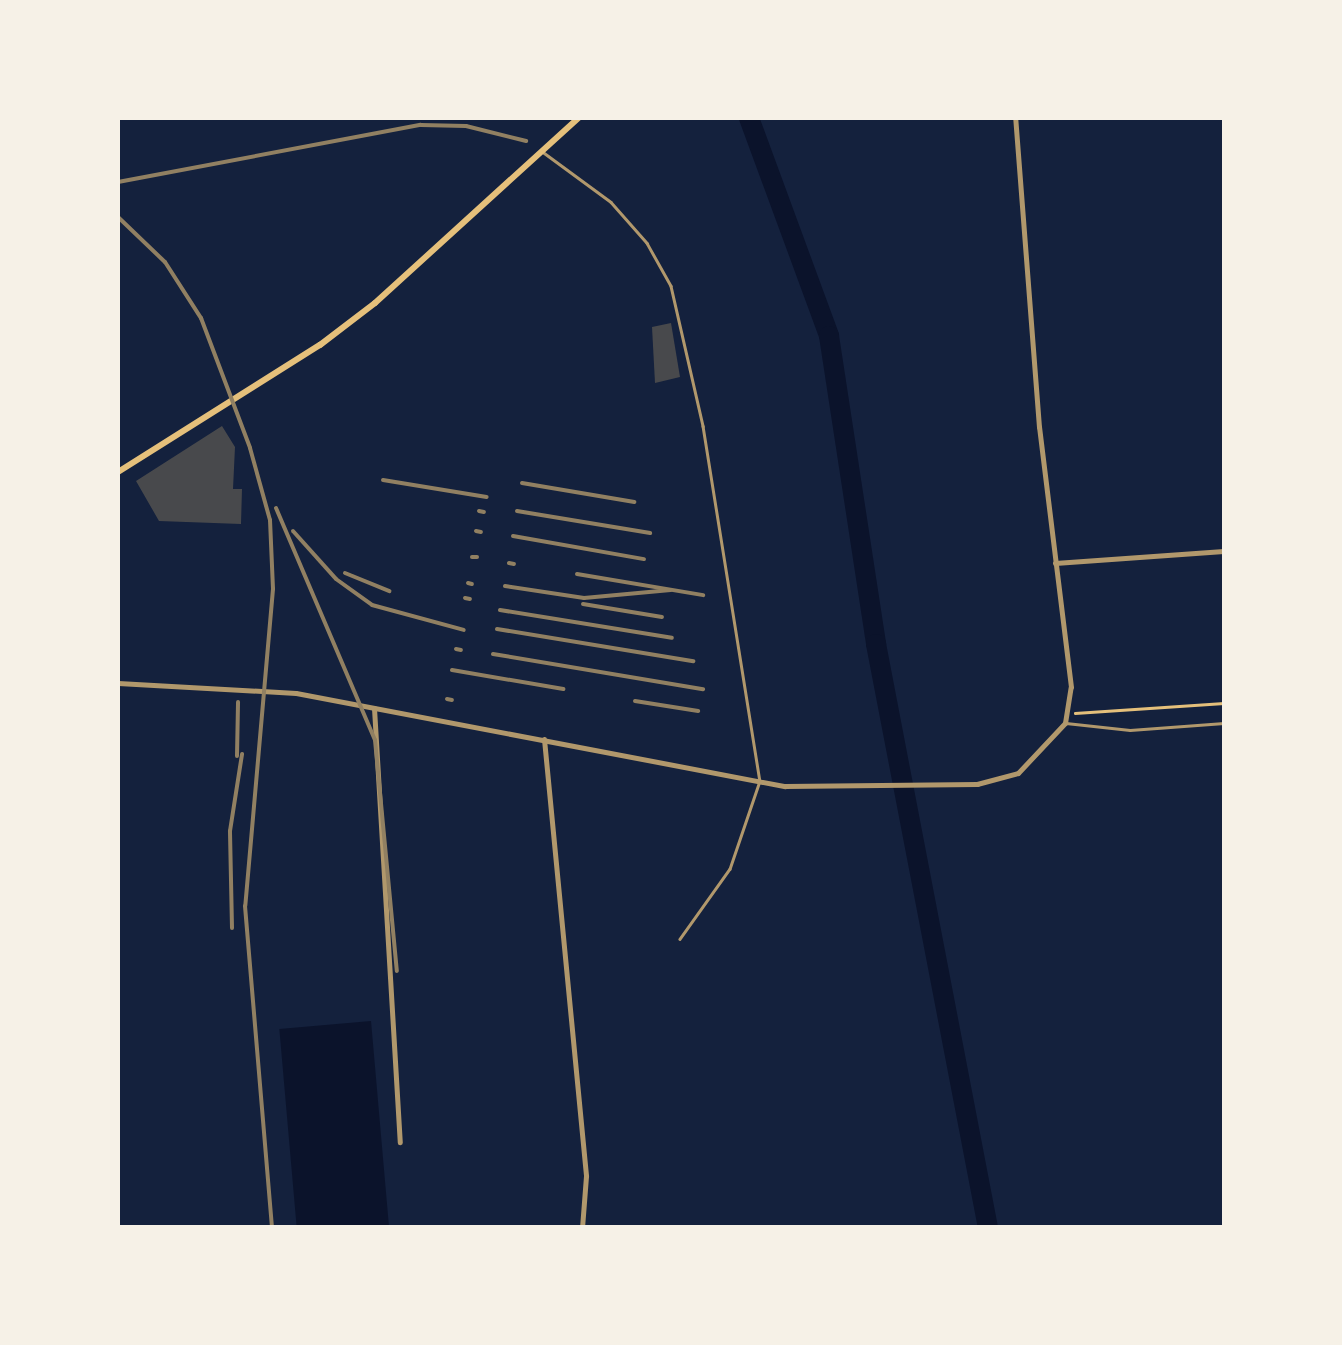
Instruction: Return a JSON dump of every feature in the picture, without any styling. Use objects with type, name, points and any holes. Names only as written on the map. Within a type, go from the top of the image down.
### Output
[{"type":"main road","points":[[118,472],[320,346],[432,256],[578,118]]},
{"type":"street","points":[[118,683],[296,692],[760,781],[889,786],[976,784],[1018,774],[1065,723],[1071,687],[1055,564],[1015,118]]},
{"type":"street","points":[[1055,564],[1224,551]]},
{"type":"street","points":[[374,708],[400,1142]]},
{"type":"street","points":[[544,739],[586,1176],[582,1228]]},
{"type":"lane","points":[[542,151],[611,202],[647,243],[670,286],[702,426],[760,781],[730,869],[680,939]]},
{"type":"lane","points":[[1065,723],[1105,730],[1224,723]]},
{"type":"path","points":[[1068,713],[1224,703]]},
{"type":"water","points":[[371,1021],[389,1227],[297,1228],[279,1029]]},
{"type":"building","points":[[671,323],[680,377],[655,383],[652,327]]},
{"type":"building","points":[[222,426],[235,447],[233,489],[242,489],[241,524],[159,521],[136,481]]},
{"type":"waterway","points":[[749,118],[829,336],[876,644],[988,1228]]},
{"type":"railway","points":[[118,182],[421,125],[466,126],[526,141]]},
{"type":"railway","points":[[118,217],[165,262],[201,318],[250,448],[270,520],[273,589],[245,906],[272,1228]]},
{"type":"railway","points":[[383,480],[487,497]]},
{"type":"railway","points":[[522,483],[634,502]]},
{"type":"railway","points":[[276,508],[375,740],[397,971]]},
{"type":"railway","points":[[479,511],[484,512]]},
{"type":"railway","points":[[517,511],[650,533]]},
{"type":"railway","points":[[293,531],[336,579],[372,605],[464,630]]},
{"type":"railway","points":[[476,531],[481,532]]},
{"type":"railway","points":[[513,536],[644,559]]},
{"type":"railway","points":[[472,557],[477,557]]},
{"type":"railway","points":[[509,563],[514,564]]},
{"type":"railway","points":[[345,573],[389,591]]},
{"type":"railway","points":[[577,574],[703,595]]},
{"type":"railway","points":[[468,583],[472,584]]},
{"type":"railway","points":[[505,586],[584,598],[671,590]]},
{"type":"railway","points":[[465,598],[470,599]]},
{"type":"railway","points":[[583,604],[662,617]]},
{"type":"railway","points":[[500,610],[672,638]]},
{"type":"railway","points":[[497,629],[693,661]]},
{"type":"railway","points":[[456,649],[461,650]]},
{"type":"railway","points":[[493,654],[703,689]]},
{"type":"railway","points":[[452,670],[563,689]]},
{"type":"railway","points":[[447,699],[452,700]]},
{"type":"railway","points":[[635,701],[698,711]]},
{"type":"railway","points":[[237,756],[238,702]]},
{"type":"railway","points":[[232,928],[230,831],[242,754]]}]
